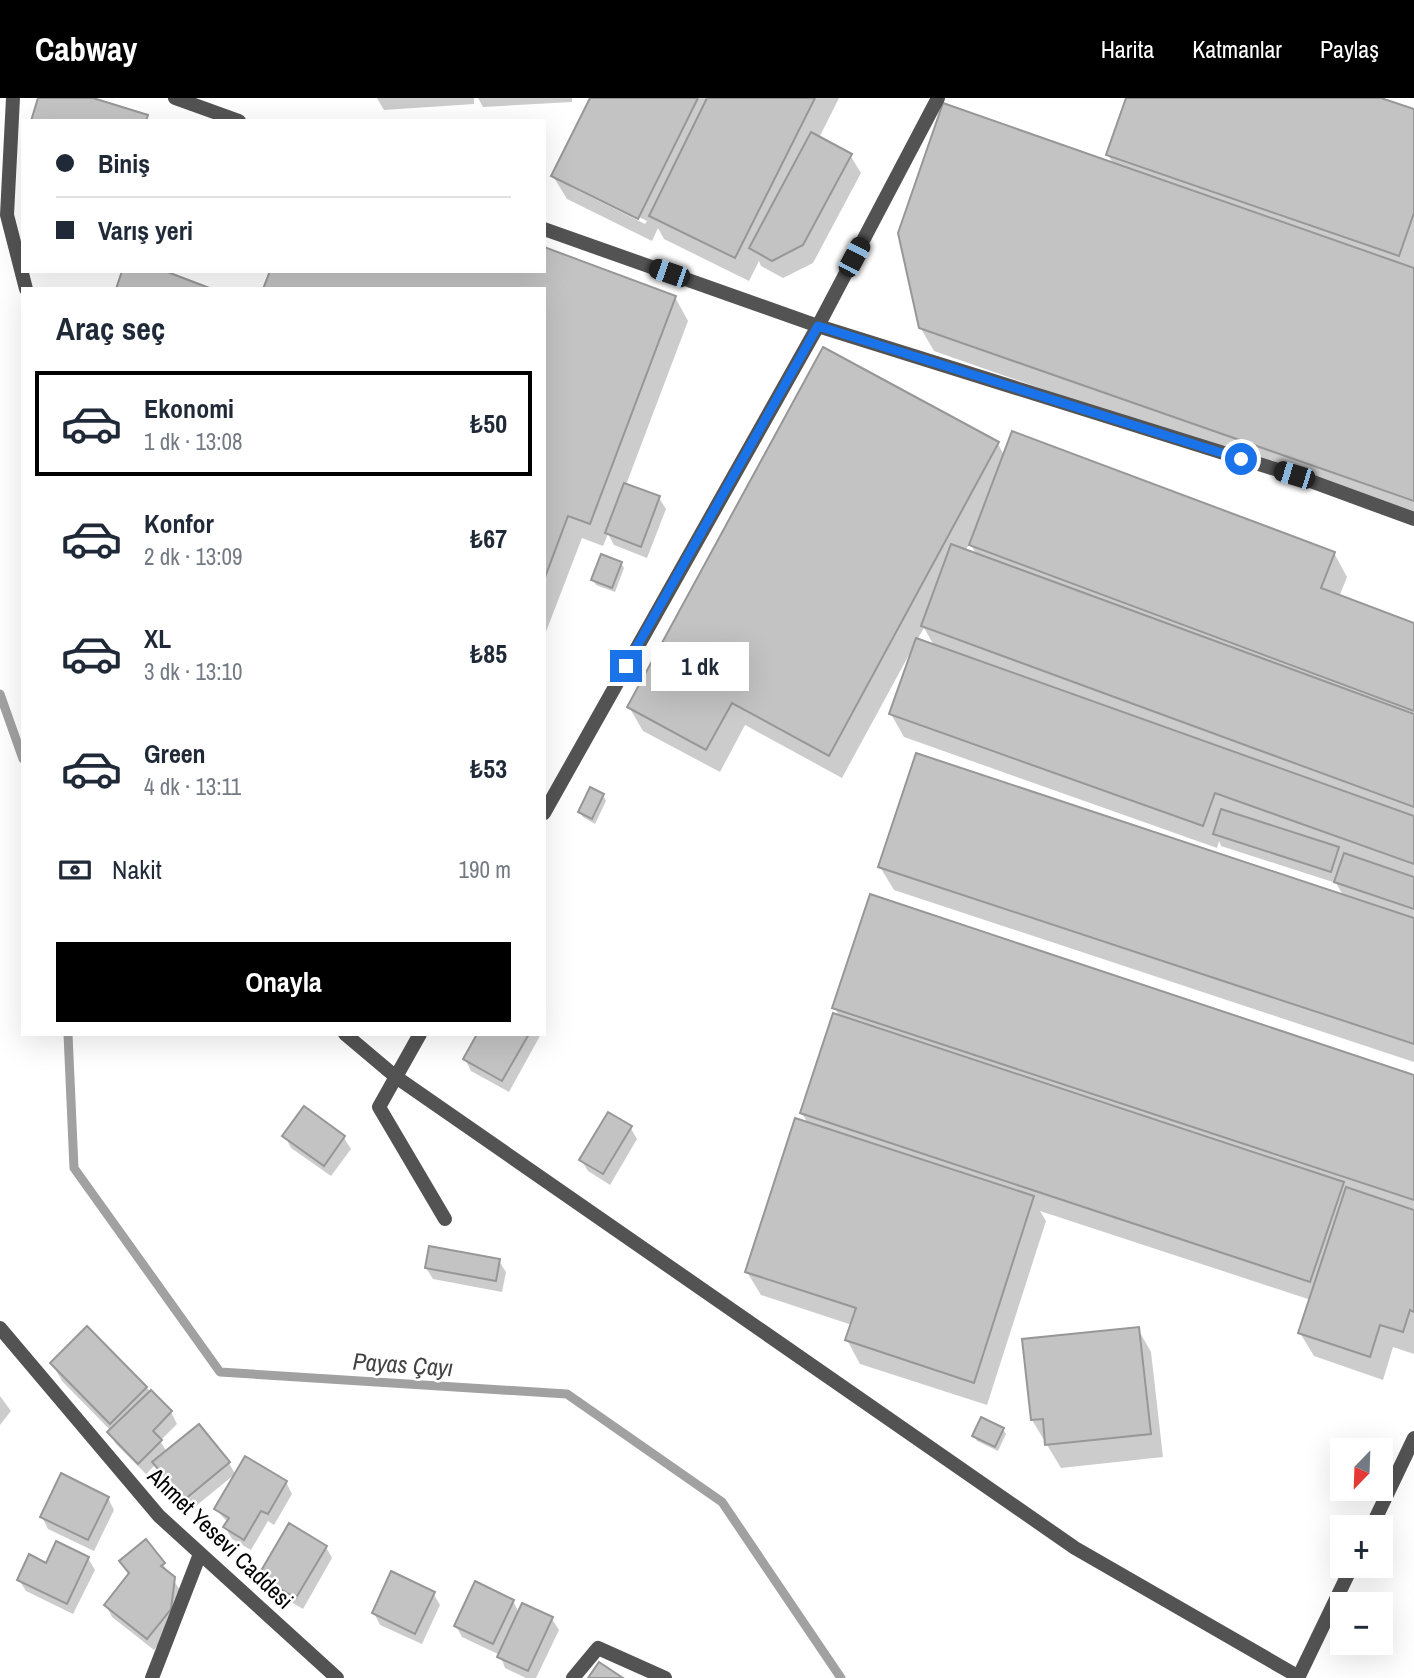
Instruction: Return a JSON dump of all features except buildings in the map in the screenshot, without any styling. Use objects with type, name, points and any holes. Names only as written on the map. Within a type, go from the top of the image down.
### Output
[{"type":"street","points":[[13,98],[7,215],[21,270]]},
{"type":"street","points":[[175,98],[233,119]]},
{"type":"street","points":[[546,809],[818,326],[937,98]]},
{"type":"street","points":[[546,230],[818,326],[1294,475],[1414,519]]},
{"type":"street","points":[[347,1036],[396,1077],[1075,1548],[1298,1677],[1346,1578]]},
{"type":"street","points":[[418,1036],[379,1107],[445,1219]]},
{"type":"street","name":"Ahmet Yesevi Caddesi","points":[[0,1328],[159,1516],[337,1678]]},
{"type":"street","points":[[1377,1515],[1414,1438]]},
{"type":"street","points":[[152,1678],[200,1554]]},
{"type":"street","points":[[573,1678],[598,1648],[665,1678]]},
{"type":"waterway","name":"Payas Çayı","points":[[0,694],[21,753]]},
{"type":"waterway","name":"Payas Çayı","points":[[68,1036],[74,1168],[220,1372],[567,1394],[722,1502],[841,1678]]},
{"type":"route","points":[[626,666],[818,326],[1241,459]]}]
